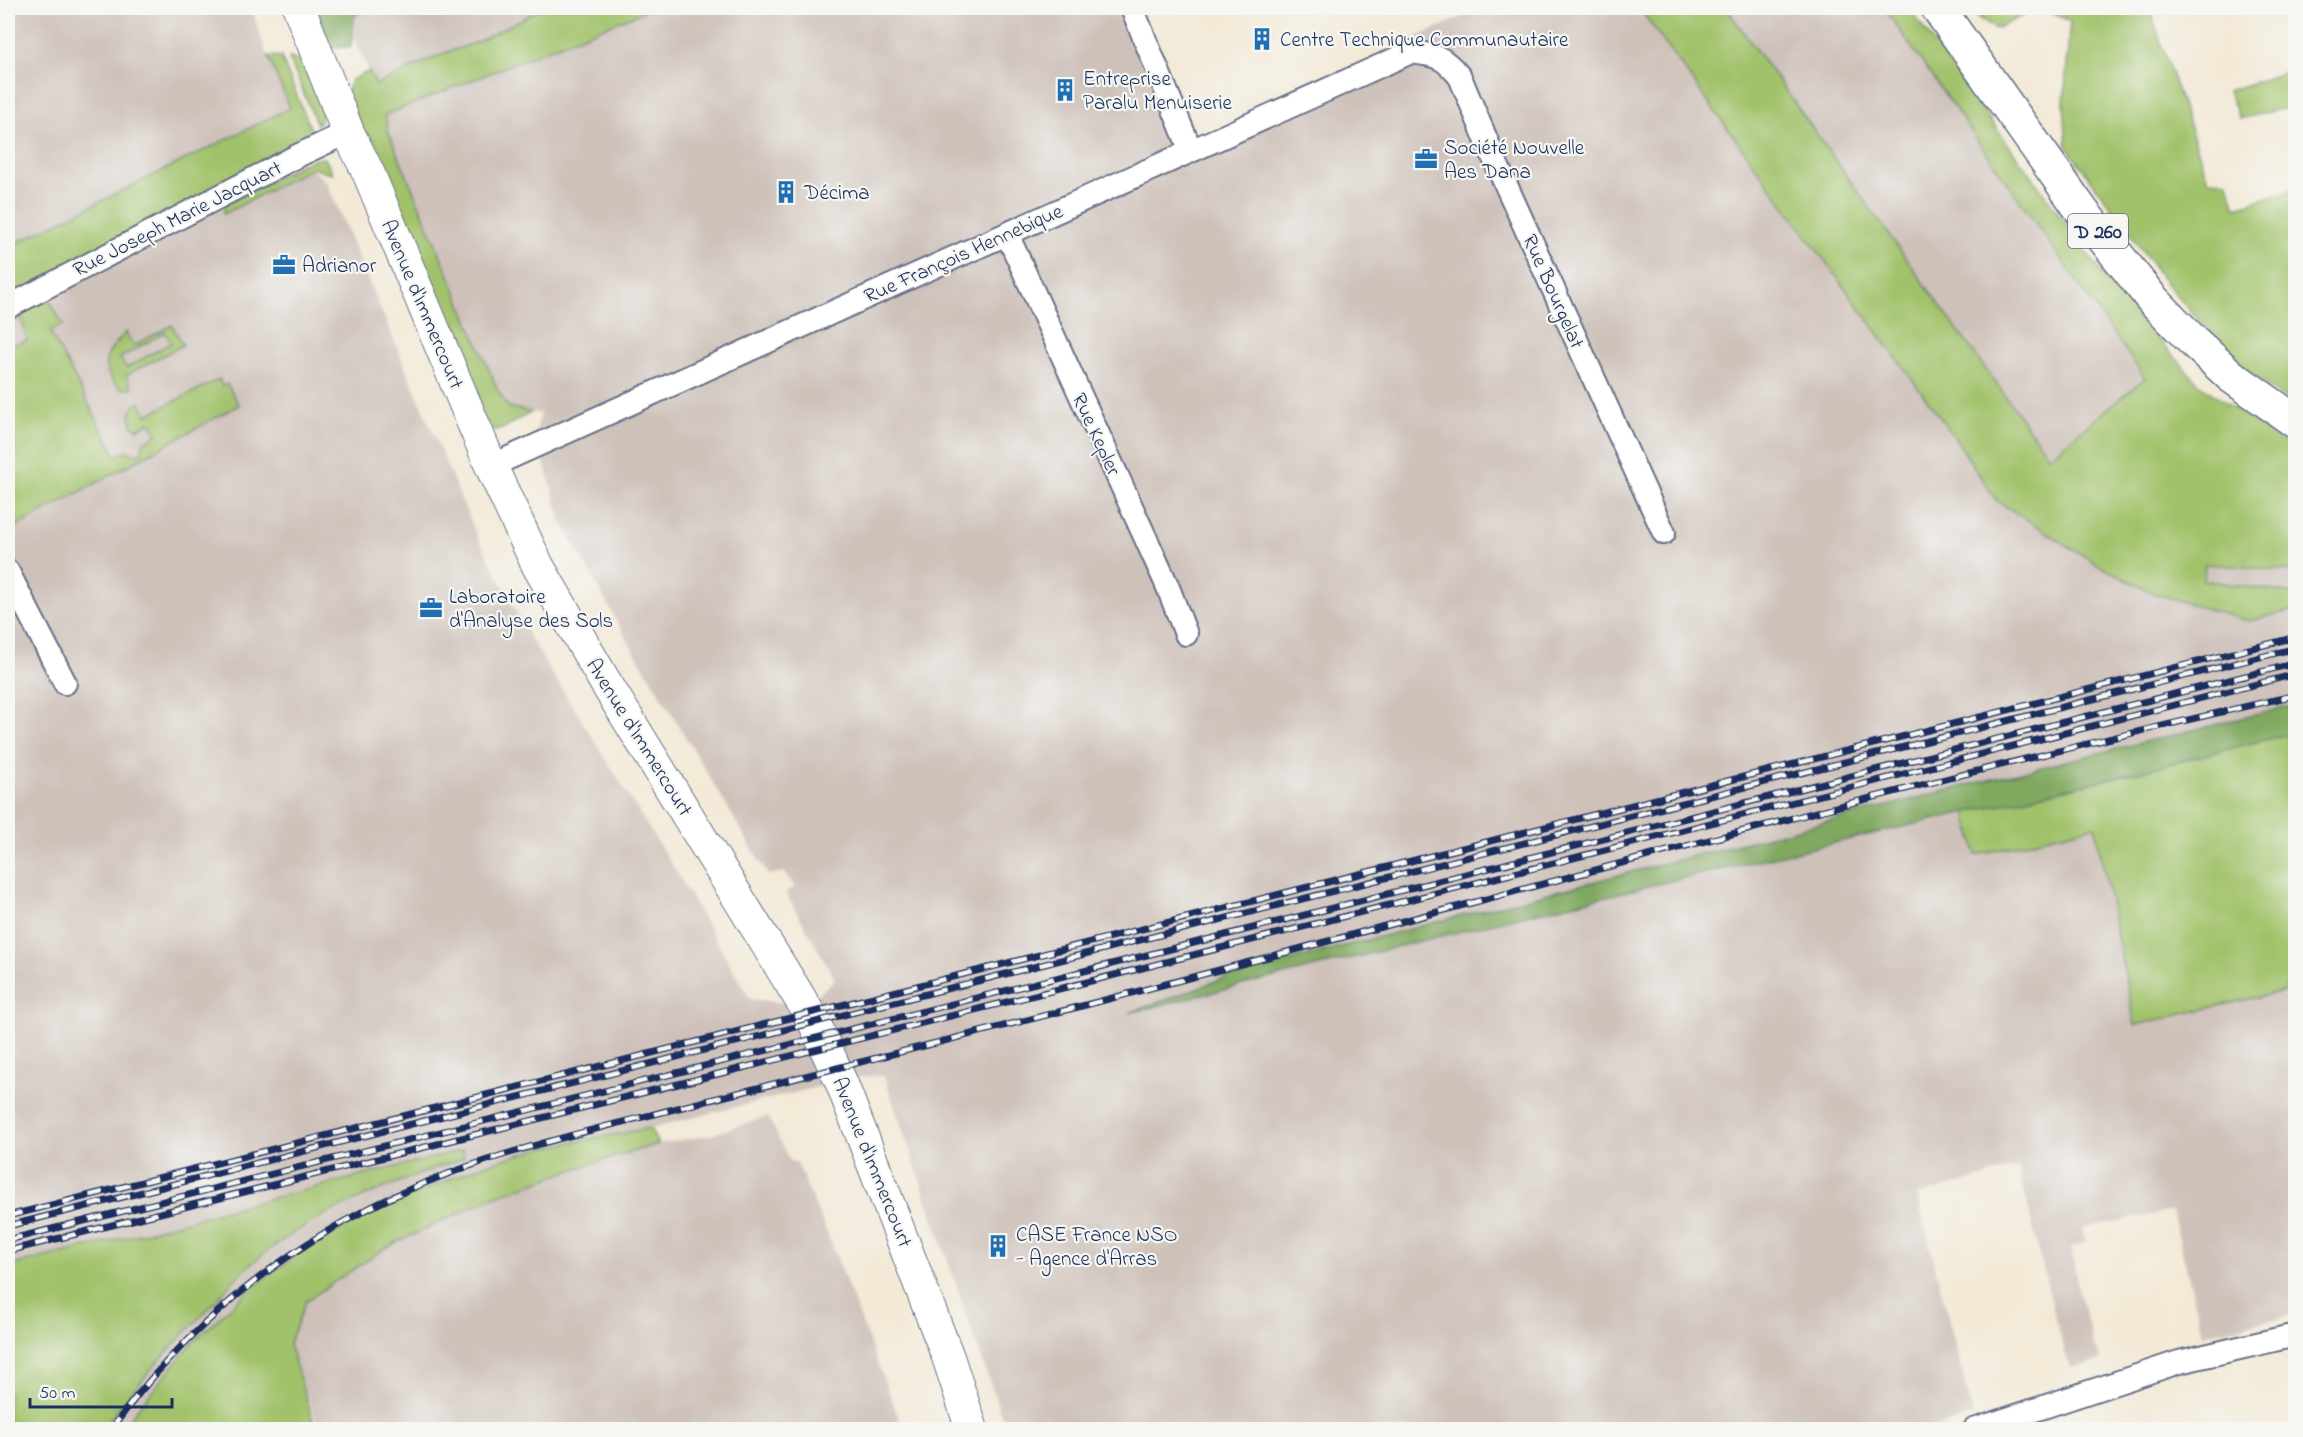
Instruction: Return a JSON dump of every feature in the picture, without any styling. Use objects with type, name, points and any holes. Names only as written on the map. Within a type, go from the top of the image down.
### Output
[{"type":"main road","name":"Avenue d'Immercourt","points":[[299,8],[348,132],[368,172],[520,530],[557,601],[604,680],[814,1022],[842,1084],[912,1261],[948,1357],[972,1430]]},
{"type":"main road","name":"D 260","points":[[1938,8],[2082,212],[2152,299],[2231,376],[2295,422]]},
{"type":"street","points":[[1132,8],[1178,113],[1191,151]]},
{"type":"street","name":"Rue François Hennebique","points":[[491,466],[801,324],[1411,52],[1437,55]]},
{"type":"street","name":"Rue Bourgelat","points":[[1437,55],[1460,77],[1496,163],[1664,533]]},
{"type":"street","name":"Rue Joseph Marie Jacquart","points":[[8,307],[295,157],[348,132]]},
{"type":"street","name":"Rue Kepler","points":[[1007,234],[1167,585],[1186,634]]},
{"type":"street","points":[[8,572],[65,683]]},
{"type":"street","points":[[1974,1430],[2179,1362],[2295,1335]]},
{"type":"shaded area","points":[[8,8],[252,8],[265,50],[291,108],[8,247]]},
{"type":"shaded area","points":[[363,8],[543,8],[477,42],[437,56],[376,85],[352,35],[354,17]]},
{"type":"shaded area","points":[[652,8],[1132,8],[1191,150],[1411,52],[1417,37],[1481,8],[1639,8],[1953,435],[1996,500],[2248,621],[2295,610],[2295,705],[1976,783],[1235,974],[1137,1010],[1551,909],[1966,812],[1977,855],[2095,825],[2111,901],[2284,991],[2295,973],[2295,1314],[2203,1335],[2172,1211],[2082,1228],[2086,1242],[2071,1247],[2078,1289],[2094,1345],[2102,1360],[2070,1368],[2018,1167],[1917,1195],[1973,1415],[1931,1429],[1006,1429],[884,1076],[859,1077],[650,1128],[541,1148],[484,1165],[381,1208],[192,1343],[121,1429],[102,1429],[137,1383],[255,1261],[289,1237],[357,1200],[407,1178],[464,1158],[463,1151],[8,1266],[8,307],[295,157],[326,181],[477,536],[529,636],[678,875],[750,999],[796,1004],[814,998],[835,979],[785,892],[795,887],[784,872],[768,875],[624,634],[562,522],[535,433],[541,414],[508,407],[498,391],[388,131],[385,114]]},
{"type":"shaded area","points":[[1726,8],[1884,8],[2145,379],[2049,457]]},
{"type":"shaded area","points":[[2204,564],[2295,571],[2295,594],[2203,581]]},
{"type":"shaded area","points":[[768,1116],[790,1161],[797,1163],[830,1240],[903,1429],[319,1429],[289,1343],[306,1301],[387,1247],[491,1198],[581,1166],[658,1144],[711,1135]]},
{"type":"green space","points":[[318,8],[363,8],[354,17],[351,47],[327,48],[313,15]]},
{"type":"green space","points":[[543,8],[652,8],[385,115],[388,131],[498,391],[508,407],[531,412],[502,429],[490,430],[346,93],[351,80],[369,71],[376,85],[437,56],[477,42]]},
{"type":"green space","points":[[1639,8],[1726,8],[2049,457],[2145,378],[1884,8],[1909,8],[2106,279],[2152,332],[2200,385],[2295,450],[2295,571],[2205,564],[2203,580],[2295,594],[2295,610],[2248,621],[2153,593],[2098,565],[1996,500],[1953,435]]},
{"type":"green space","points":[[1964,8],[2038,8],[1996,29]]},
{"type":"green space","points":[[2042,8],[2149,8],[2208,180],[2227,181],[2236,207],[2295,189],[2295,405],[2257,380],[2222,347],[2165,282],[2067,147],[2064,104],[2070,21]]},
{"type":"green space","points":[[268,56],[281,57],[312,132],[305,139],[291,146],[295,157],[8,307],[8,247],[290,108]]},
{"type":"green space","points":[[289,58],[307,61],[322,102],[323,111],[317,125]]},
{"type":"green space","points":[[2295,69],[2295,106],[2240,119],[2228,91]]},
{"type":"green space","points":[[325,158],[333,174],[312,168],[224,214],[224,205],[313,159]]},
{"type":"green space","points":[[44,301],[51,303],[63,325],[50,331],[116,456],[126,451],[141,453],[144,442],[157,435],[150,422],[138,429],[132,425],[130,414],[135,405],[140,402],[147,415],[219,379],[222,386],[227,384],[239,405],[10,530],[8,524],[8,433],[14,431],[8,406],[8,346],[27,340],[20,313]]},
{"type":"green space","points":[[172,325],[183,345],[126,375],[132,388],[124,389],[116,384],[107,372],[107,357],[126,332],[133,346]],"holes":[[[165,332],[171,343],[126,368],[120,358]]]},
{"type":"green space","points":[[2295,705],[2295,732],[2142,771],[1551,909],[1129,1013],[1235,974],[1976,783]]},
{"type":"green space","points":[[2295,732],[2295,973],[2284,991],[2135,1025],[2095,826],[1976,855],[1966,812]]},
{"type":"green space","points":[[650,1128],[658,1144],[577,1168],[491,1198],[387,1247],[306,1301],[289,1344],[316,1429],[121,1429],[192,1343],[250,1289],[307,1248],[381,1208],[484,1165],[541,1148]]},
{"type":"green space","points":[[463,1150],[464,1158],[356,1200],[329,1213],[303,1227],[256,1260],[168,1350],[102,1429],[8,1429],[8,1266]]},
{"type":"railway","points":[[8,1216],[2296,637]]},
{"type":"railway","points":[[8,1226],[2296,648]]},
{"type":"railway","points":[[8,1240],[1088,970],[2296,663]]},
{"type":"railway","points":[[8,1251],[1091,981],[2296,674]]},
{"type":"railway","points":[[111,1430],[170,1358],[240,1293],[277,1264],[357,1214],[434,1179],[470,1166],[579,1133],[1078,1007],[1838,806],[2296,695]]},
{"type":"place","name":"Centre Technique Communautaire","points":[[1262,39]]},
{"type":"place","name":"Entreprise Paralu Menuiserie","points":[[1065,90]]},
{"type":"place","name":"Société Nouvelle Aes Dana","points":[[1426,159]]},
{"type":"place","name":"Décima","points":[[786,192]]},
{"type":"place","name":"Adrianor","points":[[284,265]]},
{"type":"place","name":"Laboratoire d'Analyse des Sols","points":[[431,608]]},
{"type":"place","name":"CASE France NSO - Agence d'Arras","points":[[998,1246]]}]
